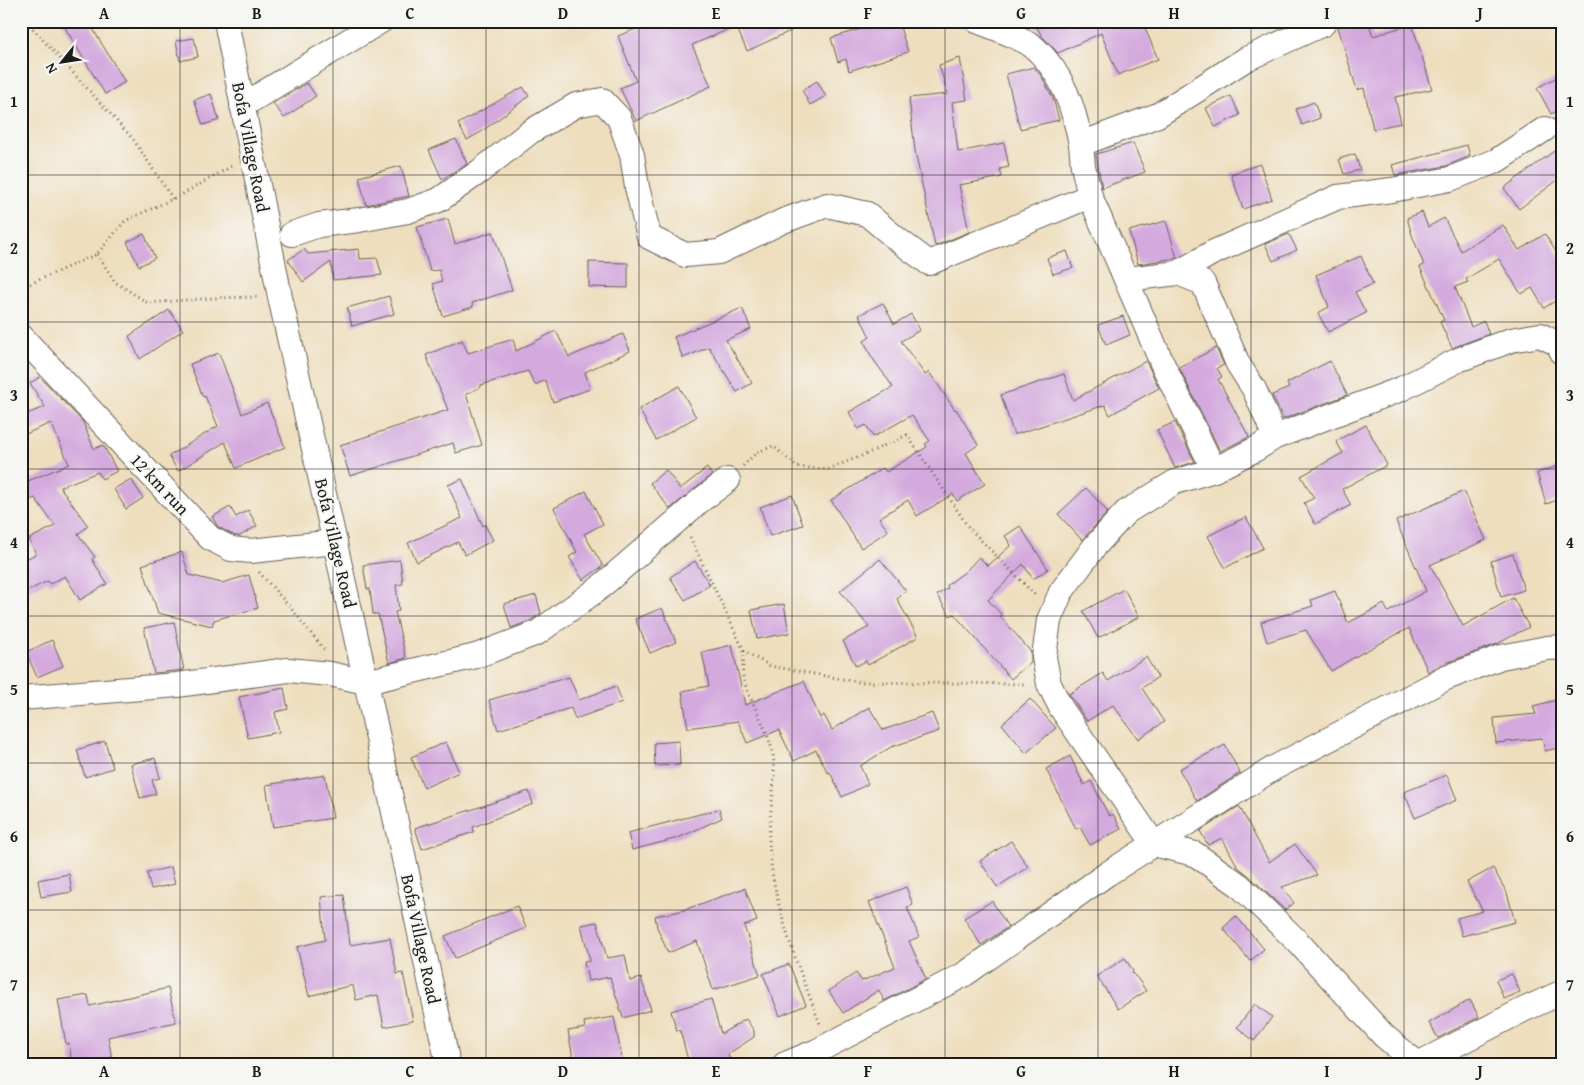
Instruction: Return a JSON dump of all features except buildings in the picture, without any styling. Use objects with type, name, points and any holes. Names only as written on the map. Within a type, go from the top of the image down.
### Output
[{"type":"street","name":"Bofa Village Road","points":[[226,21],[280,297],[335,542],[356,680],[448,1064]]},
{"type":"street","points":[[242,106],[381,21]]},
{"type":"street","points":[[977,21],[1035,48],[1059,78],[1074,112],[1090,196],[1162,363],[1214,470]]},
{"type":"street","points":[[1081,144],[1158,115],[1246,59],[1323,24]]},
{"type":"street","points":[[292,234],[319,225],[408,211],[439,200],[479,172],[530,132],[576,105],[602,100],[619,118],[632,155],[649,237],[685,255],[720,252],[783,221],[827,205],[867,214],[929,263],[1090,196]]},
{"type":"street","points":[[1126,279],[1178,273],[1212,253],[1338,197],[1392,190],[1450,179],[1496,161],[1545,129]]},
{"type":"street","points":[[1178,273],[1203,283],[1238,364],[1254,389],[1275,437]]},
{"type":"street","points":[[1563,354],[1558,344],[1540,335],[1511,340],[1458,360],[1401,389],[1275,437],[1256,449],[1214,470],[1175,482],[1126,512],[1095,546],[1061,592],[1049,620],[1044,657],[1049,684],[1062,708],[1154,844],[1195,854],[1239,885],[1298,942],[1384,1036],[1418,1064],[1523,1010],[1563,992]]},
{"type":"street","name":"12 km run","points":[[21,336],[210,538],[231,550],[251,551],[335,542]]},
{"type":"street","points":[[21,698],[177,686],[288,670],[356,680],[476,656],[537,633],[598,588],[728,480]]},
{"type":"street","points":[[785,1064],[823,1053],[965,974],[1107,874],[1274,768],[1446,678],[1502,657],[1546,648],[1563,647]]},
{"type":"path","points":[[26,21],[133,140],[173,199]]},
{"type":"path","points":[[21,288],[97,254],[125,221],[173,199],[252,154]]},
{"type":"path","points":[[97,254],[115,282],[148,303],[214,298],[280,297]]},
{"type":"path","points":[[728,480],[756,453],[772,446],[797,468],[828,469],[907,435],[969,528],[1052,613]]},
{"type":"path","points":[[680,518],[744,651],[744,679],[765,728],[773,757],[769,838],[774,889],[798,964],[823,1053]]},
{"type":"path","points":[[240,550],[356,680]]},
{"type":"path","points":[[744,651],[770,666],[859,682],[1049,684]]}]
